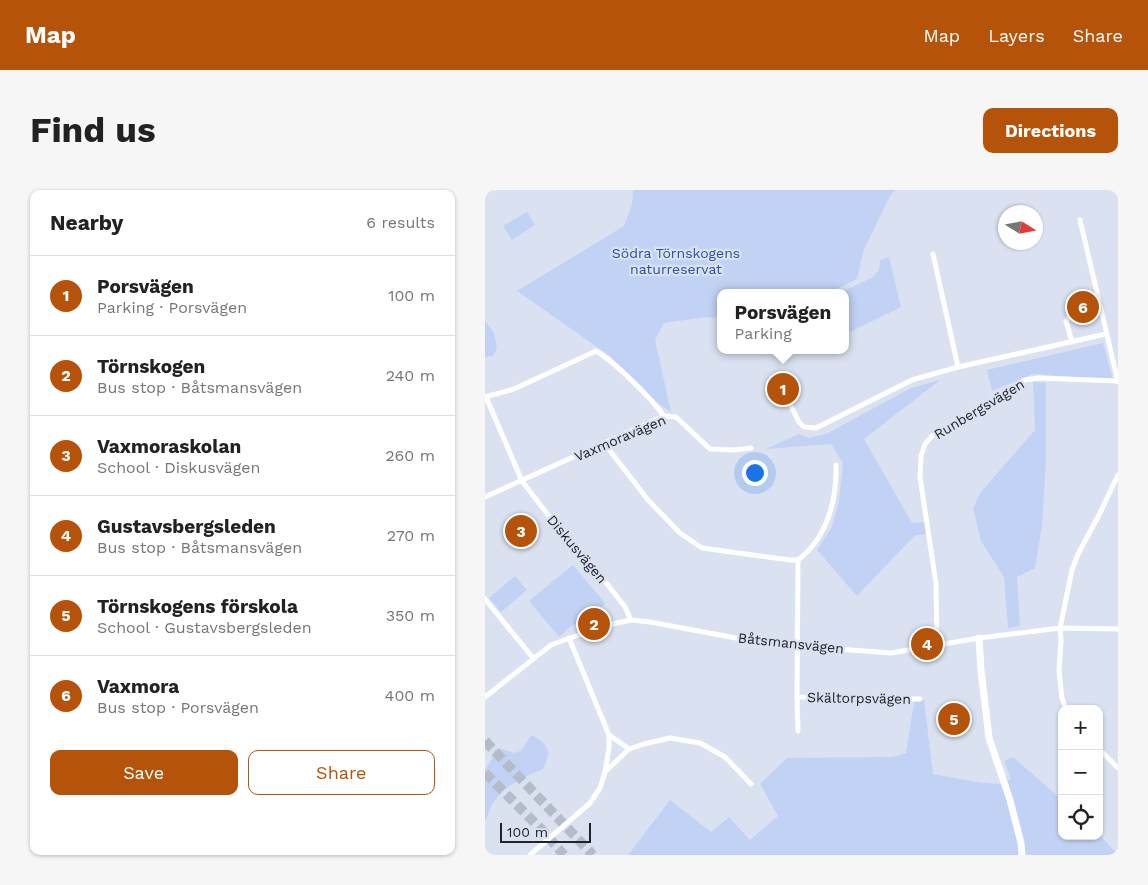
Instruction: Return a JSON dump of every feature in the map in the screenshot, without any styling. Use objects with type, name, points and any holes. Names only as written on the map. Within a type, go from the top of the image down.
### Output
[{"type":"street","points":[[1080,220],[1118,382]]},
{"type":"street","points":[[933,254],[958,367]]},
{"type":"street","points":[[1072,342],[1068,318],[1100,308]]},
{"type":"street","points":[[779,382],[799,422],[804,427],[815,428],[912,380],[958,367],[1106,334]]},
{"type":"street","points":[[485,397],[514,389],[596,351],[603,355],[635,385],[664,416]]},
{"type":"street","name":"Runbergsvägen","points":[[937,645],[936,584],[921,477],[921,456],[925,444],[932,436],[1025,380],[1038,378],[1118,382]]},
{"type":"street","name":"Diskusvägen","points":[[485,397],[522,481],[568,541],[597,571],[625,607],[631,620]]},
{"type":"street","name":"Vaxmoravägen","points":[[485,498],[664,416],[676,417],[710,448],[751,448]]},
{"type":"street","points":[[605,443],[651,503],[680,533],[702,548],[798,560],[810,551],[824,530],[837,480],[836,465]]},
{"type":"street","points":[[1065,705],[1059,670],[1060,628],[1072,570],[1078,554],[1118,475]]},
{"type":"street","name":"Skältorpsvägen","points":[[798,560],[798,731]]},
{"type":"street","points":[[485,599],[533,658]]},
{"type":"street","name":"Båtsmansvägen","points":[[485,697],[551,644],[603,626],[631,620],[736,638],[798,646],[891,653],[979,638],[1060,628],[1118,630]]},
{"type":"street","points":[[531,855],[590,803],[600,788],[605,772],[609,735],[569,638]]},
{"type":"street","points":[[979,638],[989,738],[1010,800],[1021,843],[1022,855]]},
{"type":"street","name":"Skältorpsvägen","points":[[797,697],[921,699]]},
{"type":"street","points":[[609,735],[629,749]]},
{"type":"street","points":[[605,772],[629,749],[670,738],[700,743],[725,757],[751,784]]},
{"type":"street","points":[[1100,750],[1118,768]]},
{"type":"green space","name":"Södra Törnskogens naturreservat","points":[[633,190],[896,190],[891,194],[864,249],[857,279],[836,289],[717,289],[717,318],[706,317],[664,323],[655,340],[671,412],[655,401],[610,356],[517,291],[624,226],[632,205]]},
{"type":"green space","points":[[527,212],[535,225],[512,240],[503,226]]},
{"type":"green space","points":[[889,257],[901,307],[849,333],[848,289],[873,277],[879,270],[880,260]]},
{"type":"green space","points":[[485,321],[494,333],[497,348],[493,356],[485,357]]},
{"type":"green space","points":[[1103,343],[1113,380],[1033,374],[992,391],[987,370]]},
{"type":"green space","points":[[940,380],[864,439],[912,523],[925,522],[926,534],[914,536],[857,596],[817,550],[832,527],[839,501],[843,463],[831,444],[766,449],[799,434],[809,438],[826,434],[911,388]]},
{"type":"green space","points":[[1033,382],[1046,383],[1046,461],[1042,526],[1035,568],[1017,577],[1020,626],[1008,628],[1004,577],[981,541],[973,508],[981,492],[1035,430]]},
{"type":"green space","points":[[573,565],[605,603],[601,609],[571,626],[559,637],[529,601]]},
{"type":"green space","points":[[515,576],[527,590],[501,612],[489,598]]},
{"type":"green space","points":[[924,700],[933,774],[998,784],[1011,779],[1004,761],[1013,757],[1058,796],[1058,840],[1103,840],[1103,838],[1118,855],[628,855],[670,800],[711,832],[729,817],[750,840],[778,816],[760,784],[787,758],[893,757],[906,753],[914,703]]},
{"type":"green space","points":[[531,735],[542,742],[547,749],[546,763],[543,769],[508,787],[491,806],[485,821],[485,770],[492,759],[494,750],[498,748],[515,753],[522,750]]},
{"type":"tunnel","points":[[485,741],[593,855]]},
{"type":"tunnel","points":[[485,773],[542,830],[564,855]]},
{"type":"place","name":"Vaxmora","points":[[1083,307]]},
{"type":"place","name":"Porsvägen","points":[[783,389]]},
{"type":"place","name":"Vaxmoraskolan","points":[[521,531]]},
{"type":"place","name":"Törnskogen","points":[[594,624]]},
{"type":"place","name":"Gustavsbergsleden","points":[[927,644]]},
{"type":"place","name":"Törnskogens förskola","points":[[954,719]]}]
